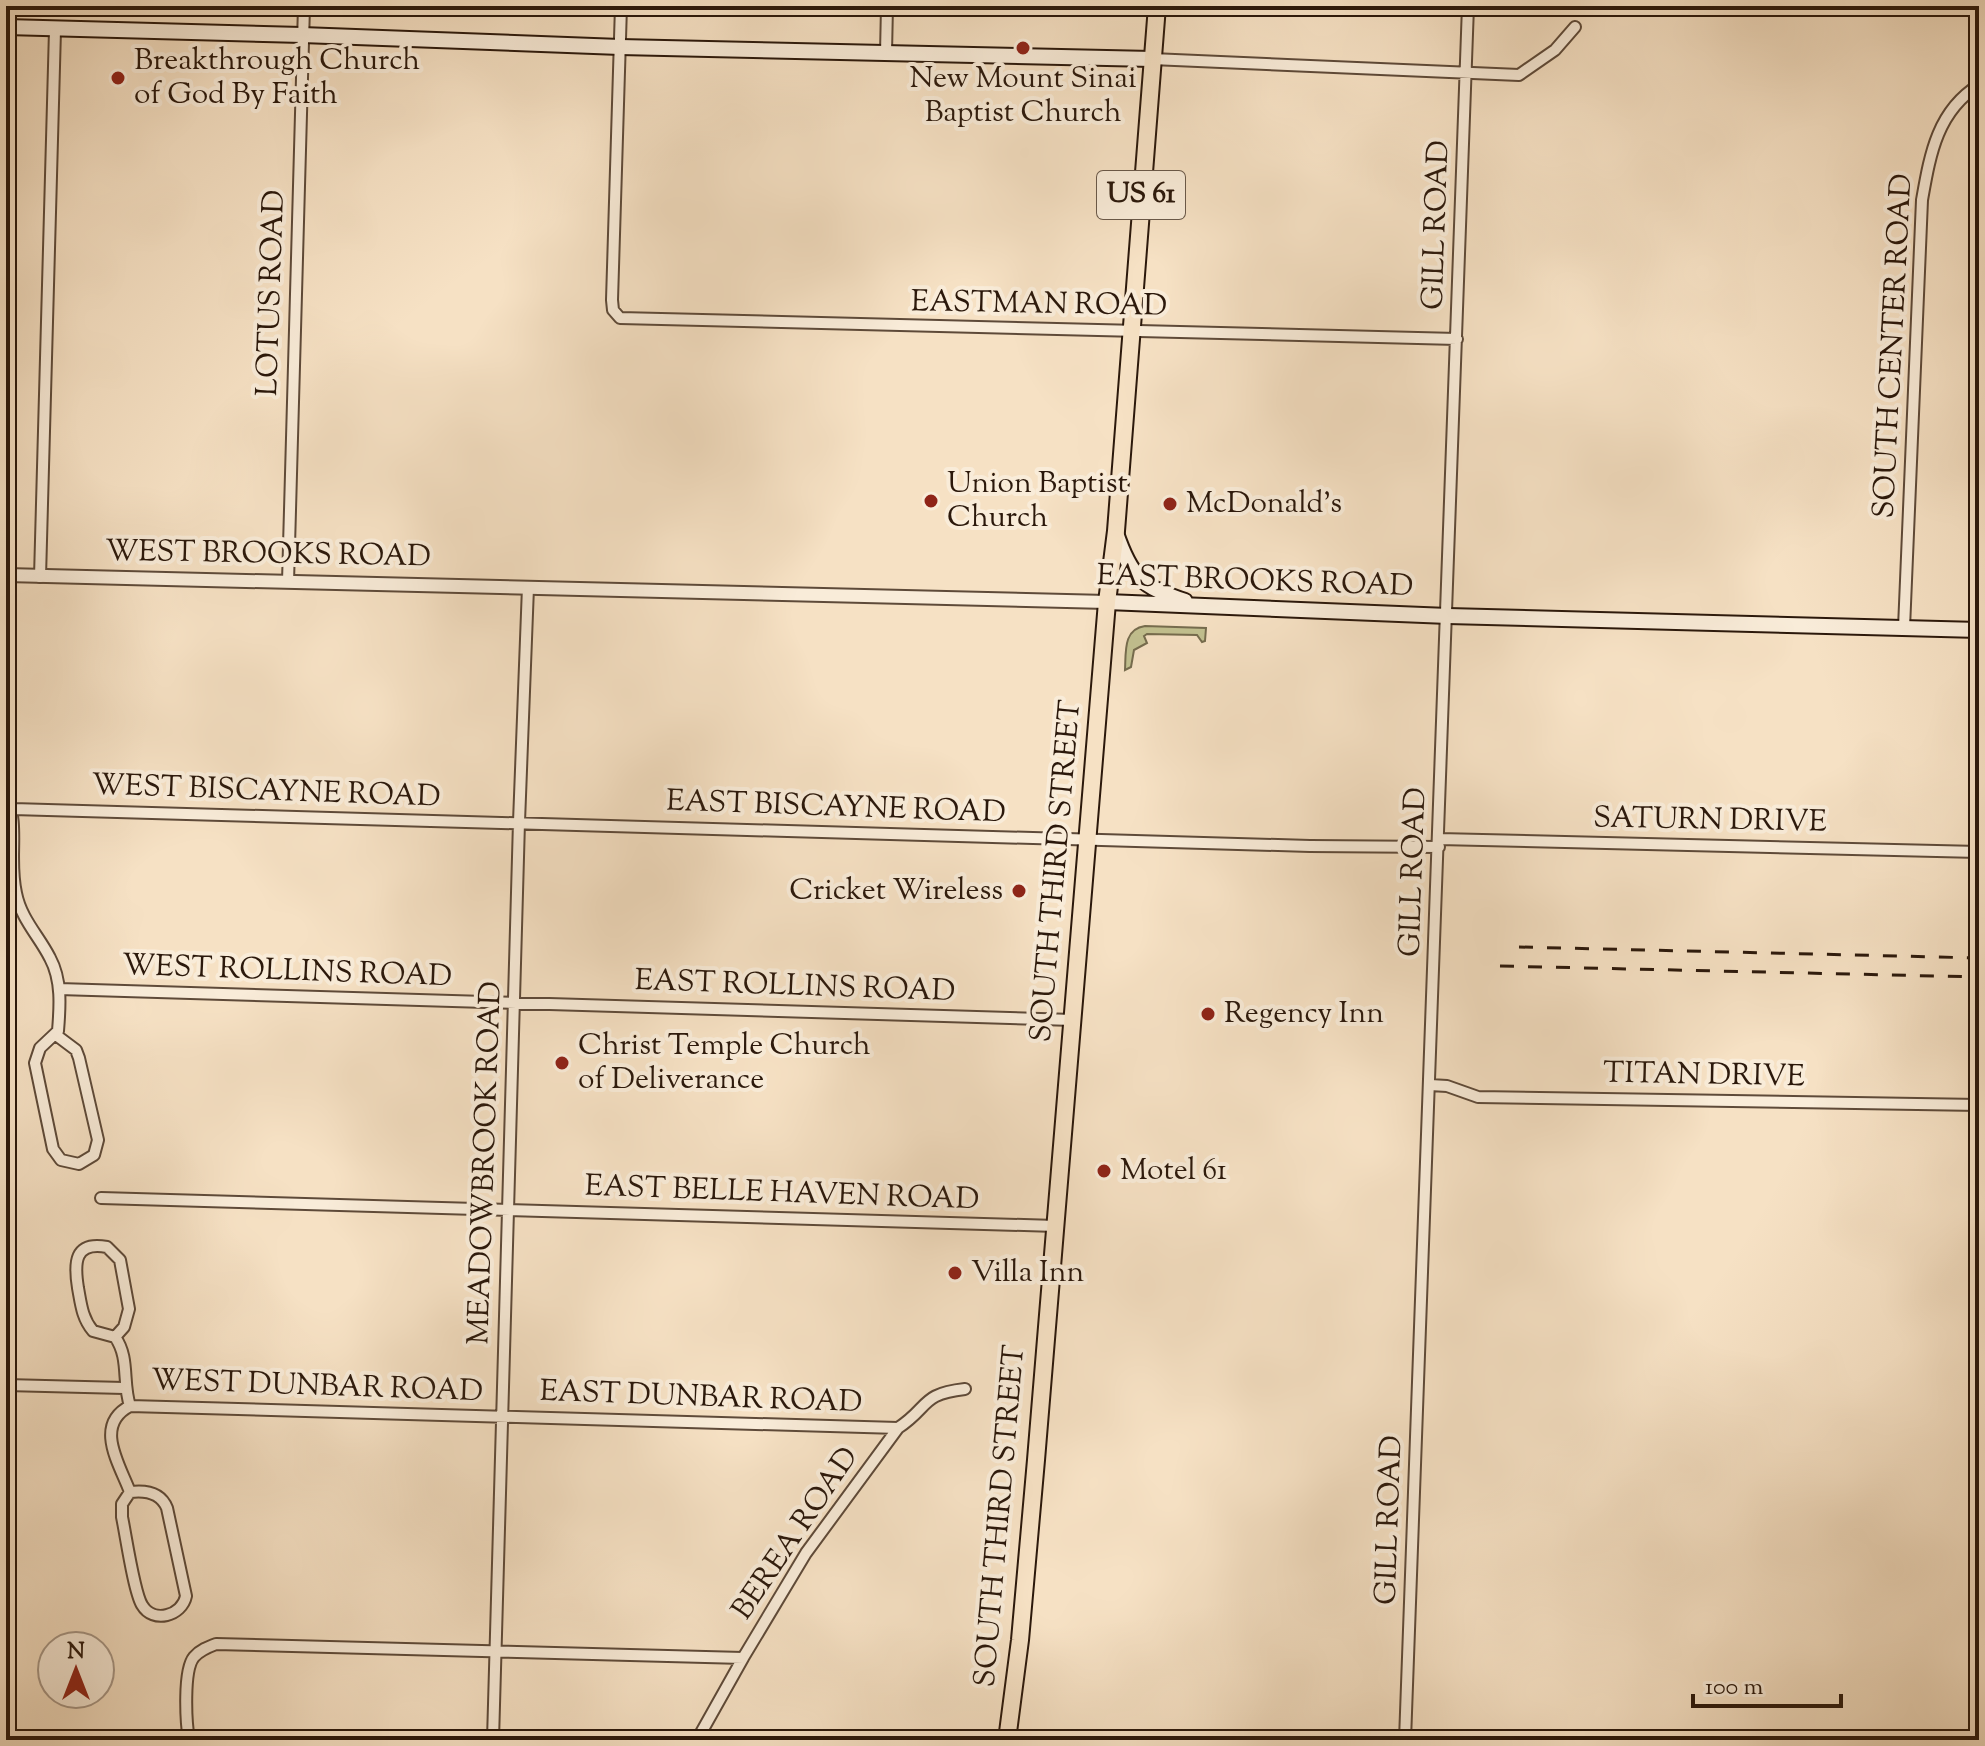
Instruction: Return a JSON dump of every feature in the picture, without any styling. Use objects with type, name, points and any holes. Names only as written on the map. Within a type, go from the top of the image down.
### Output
[{"type":"highway","name":"SOUTH THIRD STREET","points":[[1007,1740],[1020,1640],[1056,1226],[1107,602],[1116,531],[1157,6]]},
{"type":"main road","points":[[6,27],[620,47],[1152,59]]},
{"type":"main road","points":[[1116,531],[1125,557],[1138,577],[1151,588],[1204,608]]},
{"type":"main road","name":"EAST BROOKS ROAD","points":[[1107,602],[1448,616],[1979,630]]},
{"type":"street","name":"LOTUS ROAD","points":[[288,582],[304,6]]},
{"type":"street","points":[[620,47],[621,6]]},
{"type":"street","points":[[886,53],[887,6]]},
{"type":"street","name":"GILL ROAD","points":[[1405,1740],[1468,6]]},
{"type":"street","points":[[1152,59],[1519,75],[1555,50],[1575,27]]},
{"type":"street","points":[[40,577],[55,30]]},
{"type":"street","name":"EASTMAN ROAD","points":[[620,47],[612,300],[613,310],[620,318],[1457,339]]},
{"type":"street","name":"SOUTH CENTER ROAD","points":[[1904,628],[1922,200],[1931,150],[1947,115],[1968,91],[1979,85]]},
{"type":"street","name":"WEST BROOKS ROAD","points":[[6,575],[528,587]]},
{"type":"street","name":"EAST BROOKS ROAD","points":[[528,587],[1107,602]]},
{"type":"street","name":"MEADOWBROOK ROAD","points":[[493,1740],[528,587]]},
{"type":"street","points":[[6,790],[13,809],[10,886],[23,915],[55,968],[59,989],[56,1035],[38,1052],[35,1067],[53,1149],[61,1160],[79,1164],[94,1155],[98,1140],[78,1053],[56,1035]]},
{"type":"street","name":"WEST BISCAYNE ROAD","points":[[13,809],[519,822]]},
{"type":"street","name":"EAST BISCAYNE ROAD","points":[[519,822],[1088,839],[1439,843]]},
{"type":"street","name":"SATURN DRIVE","points":[[1439,843],[1979,852]]},
{"type":"street","name":"WEST ROLLINS ROAD","points":[[59,989],[514,1003]]},
{"type":"street","name":"EAST ROLLINS ROAD","points":[[514,1003],[1073,1020]]},
{"type":"street","name":"TITAN DRIVE","points":[[1430,1085],[1447,1086],[1478,1097],[1979,1105]]},
{"type":"street","name":"EAST BELLE HAVEN ROAD","points":[[101,1198],[1056,1226]]},
{"type":"street","points":[[91,1246],[107,1247],[120,1260],[129,1313],[124,1327],[115,1337],[93,1331],[83,1314],[76,1262],[79,1253],[91,1246]]},
{"type":"street","points":[[115,1337],[125,1359],[124,1388],[130,1406],[116,1417],[111,1437],[114,1454],[130,1492]]},
{"type":"street","name":"WEST DUNBAR ROAD","points":[[6,1385],[124,1388]]},
{"type":"street","name":"BEREA ROAD","points":[[697,1740],[806,1553],[898,1428],[926,1400],[938,1394],[965,1389]]},
{"type":"street","name":"WEST DUNBAR ROAD","points":[[130,1406],[504,1416]]},
{"type":"street","name":"EAST DUNBAR ROAD","points":[[504,1416],[898,1428]]},
{"type":"street","points":[[130,1492],[150,1493],[161,1499],[167,1508],[186,1599],[177,1610],[166,1616],[148,1611],[140,1602],[121,1513],[122,1504],[130,1492]]},
{"type":"street","points":[[189,1740],[190,1664],[202,1650],[216,1644],[743,1658]]},
{"type":"shaded area","points":[[1145,626],[1206,628],[1205,641],[1202,642],[1197,635],[1147,634],[1144,636],[1147,643],[1134,650],[1131,667],[1125,670],[1129,636]]},
{"type":"railway","points":[[1519,947],[1979,958]]},
{"type":"railway","points":[[1500,966],[1979,977]]},
{"type":"place","name":"New Mount Sinai Baptist Church","points":[[1023,48]]},
{"type":"place","name":"Breakthrough Church of God By Faith","points":[[118,78]]},
{"type":"place","name":"Union Baptist Church","points":[[931,501]]},
{"type":"place","name":"McDonald's","points":[[1170,504]]},
{"type":"place","name":"Cricket Wireless","points":[[1019,891]]},
{"type":"place","name":"Regency Inn","points":[[1208,1014]]},
{"type":"place","name":"Christ Temple Church of Deliverance","points":[[562,1063]]},
{"type":"place","name":"Motel 61","points":[[1104,1171]]},
{"type":"place","name":"Villa Inn","points":[[955,1273]]}]
